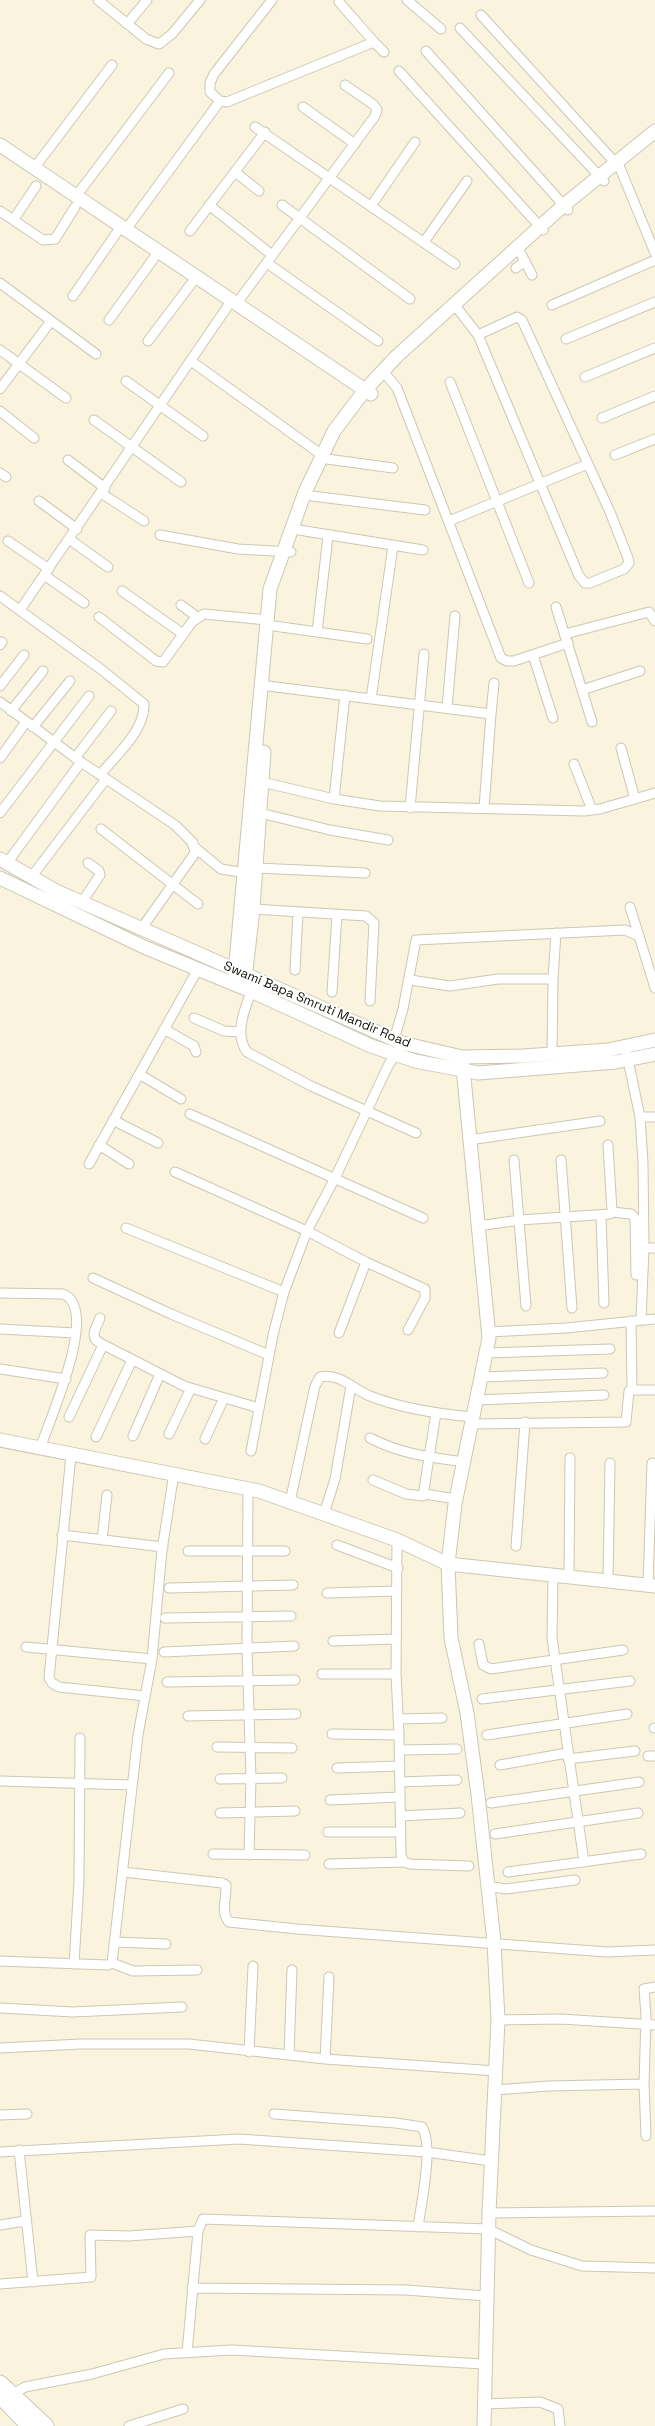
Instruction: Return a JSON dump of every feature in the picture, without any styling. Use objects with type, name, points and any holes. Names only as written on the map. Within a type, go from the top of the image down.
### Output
[{"type":"main road","points":[[0,2383],[5,2397],[29,2426]]},
{"type":"main road","points":[[5,2397],[46,2426]]},
{"type":"street","points":[[98,0],[146,40],[159,44],[172,34],[200,0]]},
{"type":"street","points":[[127,24],[147,0]]},
{"type":"street","points":[[272,0],[214,74],[210,83],[210,92],[220,101],[227,102],[374,42]]},
{"type":"street","points":[[407,0],[441,29]]},
{"type":"street","points":[[339,2],[384,52]]},
{"type":"street","points":[[481,15],[618,165],[655,253]]},
{"type":"street","points":[[460,28],[602,178]]},
{"type":"street","points":[[426,51],[566,207]]},
{"type":"street","points":[[35,167],[112,64]]},
{"type":"street","points":[[399,71],[542,228]]},
{"type":"street","points":[[0,211],[43,240],[49,241],[55,239],[76,201],[169,73]]},
{"type":"street","points":[[20,610],[191,361],[235,301],[270,259],[376,116],[377,110],[374,105],[346,85]]},
{"type":"street","points":[[73,296],[220,101]]},
{"type":"street","points":[[303,107],[355,144]]},
{"type":"street","points":[[255,126],[455,264]]},
{"type":"street","points":[[368,392],[387,376],[440,321],[478,286],[542,228],[618,165],[655,131]]},
{"type":"street","points":[[190,231],[265,132]]},
{"type":"street","points":[[371,206],[415,142]]},
{"type":"street","points":[[618,165],[655,142]]},
{"type":"street","points":[[0,145],[35,167],[76,201],[124,227],[368,392]]},
{"type":"street","points":[[235,172],[259,191]]},
{"type":"street","points":[[424,242],[467,181]]},
{"type":"street","points":[[14,219],[36,186]]},
{"type":"street","points":[[282,204],[410,299]]},
{"type":"street","points":[[209,205],[270,259],[378,341]]},
{"type":"street","points":[[516,268],[542,228]]},
{"type":"street","points":[[109,320],[159,251]]},
{"type":"street","points":[[522,257],[532,275]]},
{"type":"street","points":[[245,982],[251,870],[270,623],[287,553],[305,492],[325,457],[368,392],[397,356],[457,308],[478,286],[522,257]]},
{"type":"street","points":[[552,306],[655,260]]},
{"type":"street","points":[[148,341],[197,276]]},
{"type":"street","points":[[0,283],[96,354]]},
{"type":"street","points":[[566,339],[655,302]]},
{"type":"street","points":[[457,308],[478,334],[580,576],[585,583],[624,569],[629,563],[610,512],[522,320],[518,317],[478,334]]},
{"type":"street","points":[[0,389],[51,321]]},
{"type":"street","points":[[585,377],[655,348]]},
{"type":"street","points":[[0,350],[66,398]]},
{"type":"street","points":[[191,361],[325,457],[393,468]]},
{"type":"street","points":[[387,376],[397,388],[450,521],[501,658],[507,661],[514,661],[532,655],[566,639],[649,612],[655,621]]},
{"type":"street","points":[[126,381],[203,436]]},
{"type":"street","points":[[450,382],[529,583]]},
{"type":"street","points":[[602,418],[655,396]]},
{"type":"street","points":[[0,411],[34,438]]},
{"type":"street","points":[[94,420],[181,482]]},
{"type":"street","points":[[616,455],[655,439]]},
{"type":"street","points":[[287,553],[299,530],[325,457]]},
{"type":"street","points":[[68,460],[103,491],[144,522]]},
{"type":"street","points":[[450,521],[588,464]]},
{"type":"street","points":[[312,496],[425,510]]},
{"type":"street","points":[[39,501],[76,529]]},
{"type":"street","points":[[299,530],[328,536],[423,550]]},
{"type":"street","points":[[160,535],[238,549],[287,553]]},
{"type":"street","points":[[317,632],[328,536]]},
{"type":"street","points":[[70,539],[108,567]]},
{"type":"street","points":[[8,541],[84,603]]},
{"type":"street","points":[[371,699],[393,546]]},
{"type":"street","points":[[122,591],[183,634]]},
{"type":"street","points":[[0,596],[102,670],[144,704],[144,716],[137,730],[32,876]]},
{"type":"street","points":[[181,605],[197,617]]},
{"type":"street","points":[[556,607],[592,722]]},
{"type":"street","points":[[99,617],[156,661],[163,662],[197,617],[204,614],[367,639]]},
{"type":"street","points":[[447,708],[455,616]]},
{"type":"street","points":[[270,623],[268,686],[260,813],[251,870],[254,909],[240,1032],[243,1046],[260,1060],[366,1111],[416,1133]]},
{"type":"street","points":[[410,808],[424,654]]},
{"type":"street","points":[[532,655],[553,718]]},
{"type":"street","points":[[0,686],[24,656]]},
{"type":"street","points":[[11,711],[43,671]]},
{"type":"street","points":[[582,690],[640,672]]},
{"type":"street","points":[[0,758],[70,681]]},
{"type":"street","points":[[484,808],[494,683]]},
{"type":"street","points":[[268,686],[491,714]]},
{"type":"street","points":[[334,799],[345,695]]},
{"type":"street","points":[[0,813],[89,696]]},
{"type":"street","points":[[0,702],[78,760],[175,825],[193,843],[194,846],[222,868],[366,873]]},
{"type":"street","points":[[4,861],[78,760],[111,711]]},
{"type":"street","points":[[621,748],[635,799]]},
{"type":"street","points":[[574,764],[592,810]]},
{"type":"street","points":[[262,782],[334,799],[410,808],[592,810],[655,793]]},
{"type":"street","points":[[260,813],[330,830],[388,840]]},
{"type":"street","points":[[101,829],[198,904]]},
{"type":"street","points":[[141,929],[195,853],[194,846]]},
{"type":"street","name":"Swami Bapa Smruti Mandir Road","points":[[4,861],[56,891],[141,929],[245,982],[398,1042],[462,1057],[552,1054],[608,1050],[655,1040]]},
{"type":"street","points":[[82,902],[100,875],[99,871],[88,863]]},
{"type":"street","points":[[0,878],[144,947],[198,969],[245,982],[395,1055],[463,1071],[478,1073],[557,1068],[628,1060],[655,1054]]},
{"type":"street","points":[[630,907],[655,988]]},
{"type":"street","points":[[254,909],[366,916],[374,923],[370,1002]]},
{"type":"street","points":[[295,970],[298,912]]},
{"type":"street","points":[[332,992],[337,914]]},
{"type":"street","points":[[251,1451],[269,1355],[284,1292],[307,1231],[335,1178],[366,1111],[395,1055],[410,980],[416,940],[625,930],[639,936]]},
{"type":"street","points":[[552,1054],[553,979],[556,933]]},
{"type":"street","points":[[89,1164],[198,969]]},
{"type":"street","points":[[410,980],[450,986],[498,979],[553,979]]},
{"type":"street","points":[[194,1018],[224,1031],[240,1032]]},
{"type":"street","points":[[164,1029],[194,1046],[196,1052]]},
{"type":"street","points":[[626,1046],[640,1117],[643,1162],[644,1248],[641,1320]]},
{"type":"street","points":[[462,1057],[489,1332],[456,1499],[448,1564],[450,1638],[466,1713],[494,1942],[498,2020],[488,2229],[484,2364],[484,2426]]},
{"type":"street","points":[[139,1074],[181,1099]]},
{"type":"street","points":[[190,1114],[423,1218]]},
{"type":"street","points":[[640,1117],[655,1117]]},
{"type":"street","points":[[113,1120],[158,1143]]},
{"type":"street","points":[[469,1140],[600,1121]]},
{"type":"street","points":[[99,1145],[129,1164]]},
{"type":"street","points":[[608,1145],[612,1212]]},
{"type":"street","points":[[514,1160],[526,1306]]},
{"type":"street","points":[[561,1160],[572,1308]]},
{"type":"street","points":[[175,1172],[307,1231],[366,1262],[425,1289],[425,1298],[408,1330]]},
{"type":"street","points":[[478,1226],[520,1220],[600,1216],[612,1212],[631,1214],[635,1218],[636,1275]]},
{"type":"street","points":[[600,1216],[604,1304]]},
{"type":"street","points":[[126,1228],[284,1292]]},
{"type":"street","points":[[644,1248],[655,1248]]},
{"type":"street","points":[[339,1333],[366,1262]]},
{"type":"street","points":[[94,1278],[171,1314],[269,1355]]},
{"type":"street","points":[[0,1293],[63,1294],[70,1296],[74,1303],[76,1333],[66,1379],[40,1449]]},
{"type":"street","points":[[100,1318],[93,1334],[96,1341],[103,1345],[191,1388],[259,1408]]},
{"type":"street","points":[[489,1332],[566,1328],[655,1319]]},
{"type":"street","points":[[290,1502],[318,1379],[324,1376],[333,1377],[369,1396],[399,1406],[472,1421],[624,1422],[628,1420],[629,1391],[632,1390],[631,1321]]},
{"type":"street","points":[[0,1329],[76,1333]]},
{"type":"street","points":[[69,1417],[103,1345]]},
{"type":"street","points":[[486,1353],[610,1349]]},
{"type":"street","points":[[96,1437],[132,1360]]},
{"type":"street","points":[[0,1369],[66,1379]]},
{"type":"street","points":[[133,1436],[160,1374]]},
{"type":"street","points":[[481,1377],[603,1374]]},
{"type":"street","points":[[324,1514],[335,1479],[351,1386]]},
{"type":"street","points":[[169,1434],[191,1388]]},
{"type":"street","points":[[632,1390],[655,1390]]},
{"type":"street","points":[[476,1400],[604,1395]]},
{"type":"street","points":[[205,1439],[224,1398]]},
{"type":"street","points":[[425,1494],[436,1413]]},
{"type":"street","points":[[516,1546],[524,1422]]},
{"type":"street","points":[[370,1438],[392,1449],[464,1462]]},
{"type":"street","points":[[0,1440],[71,1455],[174,1473],[248,1489],[290,1502],[397,1540],[448,1564],[652,1586],[652,1464]]},
{"type":"street","points":[[71,1455],[49,1678],[52,1684],[59,1687],[146,1696]]},
{"type":"street","points":[[569,1577],[570,1458]]},
{"type":"street","points":[[608,1581],[610,1462]]},
{"type":"street","points":[[112,1963],[132,1785],[152,1659],[163,1547],[174,1473]]},
{"type":"street","points":[[373,1480],[406,1494],[421,1497],[425,1494],[456,1499]]},
{"type":"street","points":[[248,1489],[247,1682],[251,1778],[249,1855]]},
{"type":"street","points":[[102,1540],[107,1495]]},
{"type":"street","points":[[62,1536],[163,1547]]},
{"type":"street","points":[[397,1540],[398,1591],[396,1674],[400,1750],[401,1854],[404,1862]]},
{"type":"street","points":[[337,1545],[398,1568]]},
{"type":"street","points":[[188,1551],[247,1549],[285,1551]]},
{"type":"street","points":[[552,1575],[552,1638],[577,1822],[584,1862]]},
{"type":"street","points":[[169,1588],[292,1585]]},
{"type":"street","points":[[327,1593],[398,1591]]},
{"type":"street","points":[[166,1618],[291,1616]]},
{"type":"street","points":[[333,1641],[396,1639]]},
{"type":"street","points":[[479,1644],[483,1665],[487,1668],[556,1661],[623,1650]]},
{"type":"street","points":[[164,1652],[294,1646]]},
{"type":"street","points":[[26,1647],[152,1659]]},
{"type":"street","points":[[322,1674],[396,1674]]},
{"type":"street","points":[[167,1682],[247,1682],[295,1680]]},
{"type":"street","points":[[482,1699],[630,1681]]},
{"type":"street","points":[[188,1716],[296,1714]]},
{"type":"street","points":[[487,1735],[627,1714]]},
{"type":"street","points":[[398,1719],[442,1718]]},
{"type":"street","points":[[332,1734],[399,1735]]},
{"type":"street","points":[[74,1964],[78,1881],[80,1738]]},
{"type":"street","points":[[217,1747],[292,1748]]},
{"type":"street","points":[[400,1750],[457,1749]]},
{"type":"street","points":[[500,1765],[568,1756],[635,1751]]},
{"type":"street","points":[[337,1768],[400,1766]]},
{"type":"street","points":[[220,1779],[282,1778]]},
{"type":"street","points":[[400,1782],[457,1780]]},
{"type":"street","points":[[0,1781],[132,1785]]},
{"type":"street","points":[[492,1803],[639,1782]]},
{"type":"street","points":[[330,1800],[400,1797]]},
{"type":"street","points":[[220,1813],[295,1811]]},
{"type":"street","points":[[400,1816],[460,1813]]},
{"type":"street","points":[[496,1834],[638,1813]]},
{"type":"street","points":[[328,1832],[401,1832]]},
{"type":"street","points":[[213,1854],[305,1855]]},
{"type":"street","points":[[508,1872],[641,1854]]},
{"type":"street","points":[[329,1864],[404,1862],[469,1866]]},
{"type":"street","points":[[122,1872],[222,1883],[226,1885],[224,1913],[229,1922],[347,1933],[494,1942],[607,1952],[655,1950]]},
{"type":"street","points":[[487,1886],[506,1889],[575,1880]]},
{"type":"street","points":[[114,1942],[166,1944]]},
{"type":"street","points":[[0,1961],[108,1965],[112,1963],[133,1972],[197,1970]]},
{"type":"street","points":[[249,2052],[253,1966]]},
{"type":"street","points":[[289,2055],[292,1970]]},
{"type":"street","points":[[325,2059],[329,1977]]},
{"type":"street","points":[[646,2136],[644,2084],[650,2025],[644,1989],[655,1987]]},
{"type":"street","points":[[0,2008],[73,2012],[182,2007]]},
{"type":"street","points":[[498,2020],[561,2018],[650,2025]]},
{"type":"street","points":[[0,2048],[81,2044],[189,2044],[249,2052],[325,2059],[496,2071]]},
{"type":"street","points":[[495,2090],[548,2086],[644,2084]]},
{"type":"street","points":[[0,2115],[27,2114]]},
{"type":"street","points":[[274,2114],[419,2125],[425,2132],[427,2152],[418,2228]]},
{"type":"street","points":[[0,2152],[239,2139],[427,2152],[491,2160]]},
{"type":"street","points":[[19,2150],[25,2221],[33,2282]]},
{"type":"street","points":[[489,2213],[655,2210]]},
{"type":"street","points":[[187,2353],[198,2231],[203,2219],[418,2228],[488,2229],[531,2250],[582,2266],[655,2268]]},
{"type":"street","points":[[0,2225],[25,2221]]},
{"type":"street","points":[[0,2284],[91,2277],[90,2235],[129,2236],[198,2231]]},
{"type":"street","points":[[192,2288],[406,2290],[486,2296]]},
{"type":"street","points":[[5,2397],[25,2387],[92,2374],[164,2354],[232,2350],[484,2364]]},
{"type":"street","points":[[484,2404],[540,2402],[558,2409],[560,2426]]},
{"type":"street","points":[[129,2426],[183,2409]]}]
